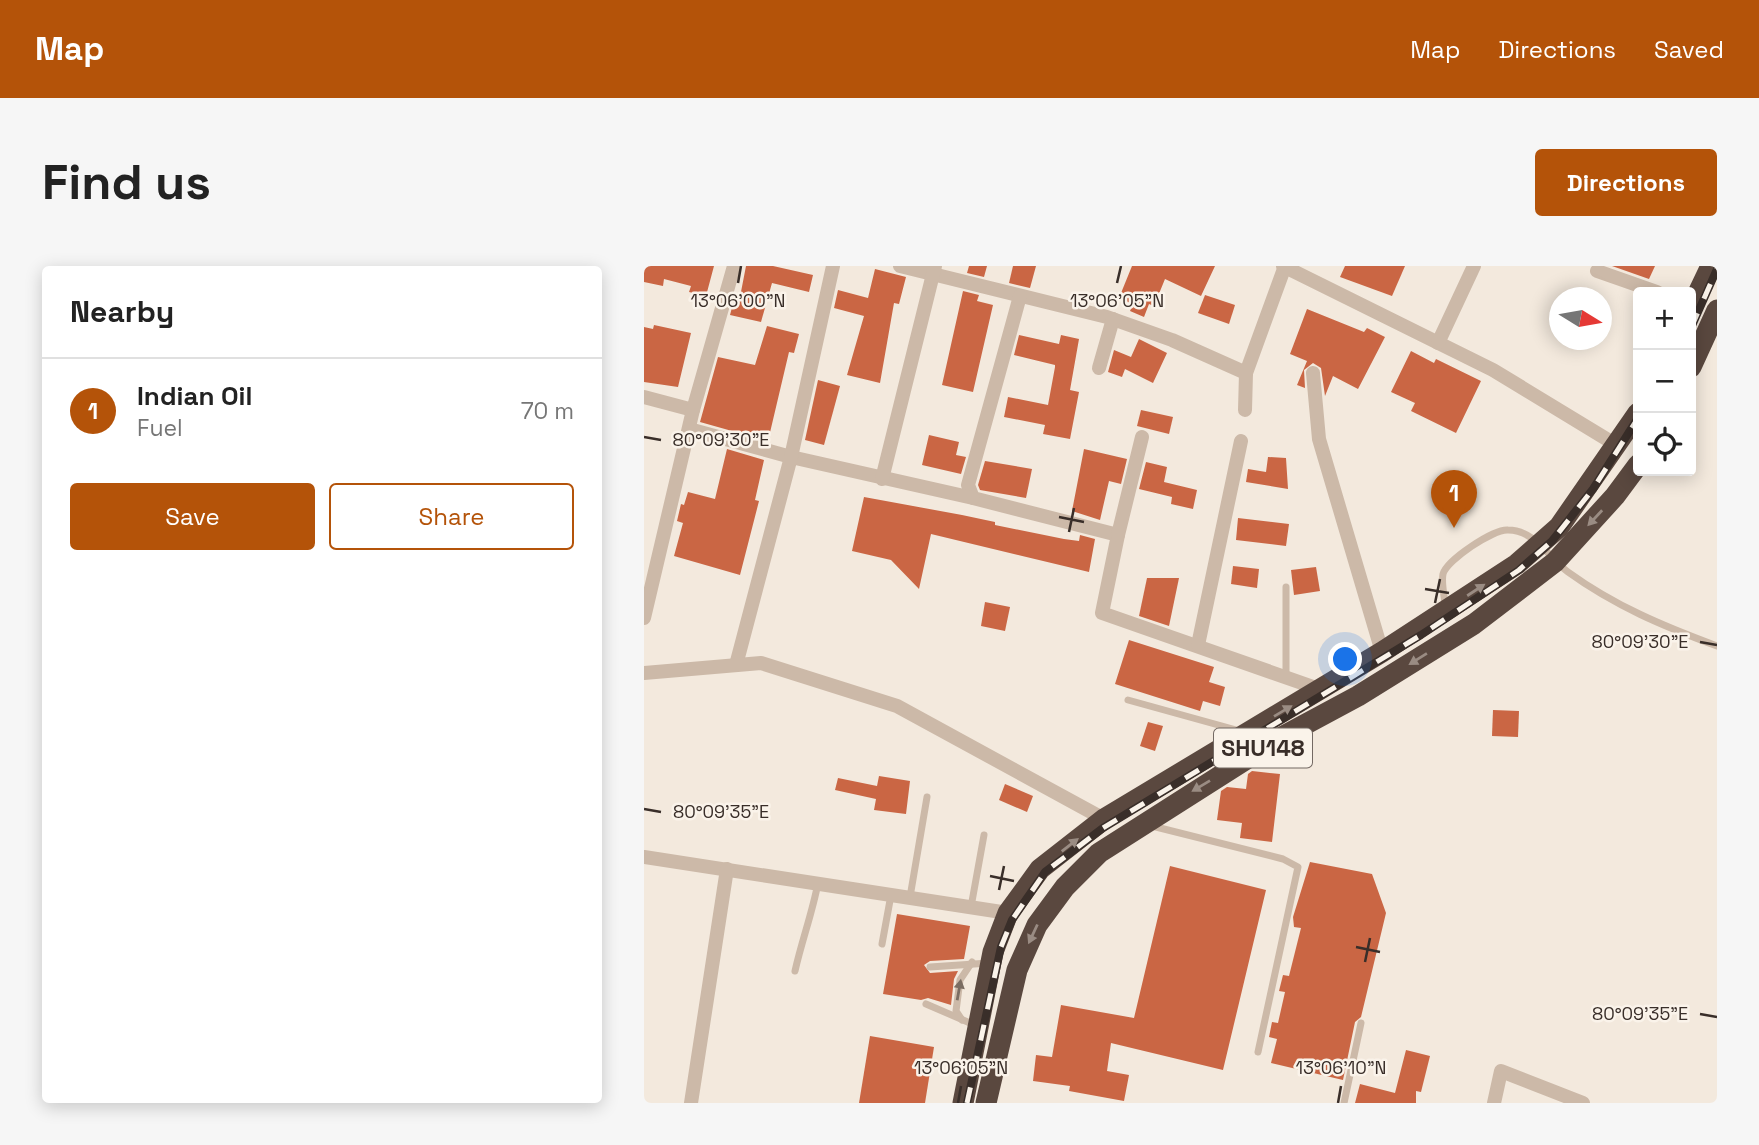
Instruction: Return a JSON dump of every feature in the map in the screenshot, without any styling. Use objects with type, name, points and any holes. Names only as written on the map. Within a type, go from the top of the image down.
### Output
[{"type":"highway","points":[[1696,296],[1711,266]]},
{"type":"highway","points":[[1696,355],[1717,310]]},
{"type":"highway","name":"SHU148","points":[[963,1103],[970,1023],[981,963],[1008,913],[1040,869],[1104,819],[1382,652],[1517,564],[1559,527],[1633,421]]},
{"type":"highway","name":"SHU148","points":[[986,1103],[1017,970],[1037,925],[1065,887],[1099,853],[1141,823],[1474,624],[1555,562],[1615,496],[1633,472]]},
{"type":"street","points":[[644,618],[693,410],[734,266]]},
{"type":"street","points":[[736,665],[792,457],[833,266]]},
{"type":"street","points":[[900,266],[934,271],[1113,319],[1172,340],[1246,373]]},
{"type":"street","points":[[1245,410],[1246,373],[1284,266],[1493,370],[1618,446]]},
{"type":"street","points":[[1438,343],[1474,266]]},
{"type":"street","points":[[882,479],[934,271]]},
{"type":"street","points":[[1597,271],[1643,287]]},
{"type":"street","points":[[973,498],[968,485],[1020,296]]},
{"type":"street","points":[[1099,368],[1113,319]]},
{"type":"street","points":[[1312,373],[1319,439],[1382,652]]},
{"type":"street","points":[[644,397],[693,410]]},
{"type":"street","points":[[689,429],[792,457],[973,498],[1118,536]]},
{"type":"street","points":[[1142,437],[1102,613],[1118,621],[1198,645],[1319,689]]},
{"type":"street","points":[[1198,645],[1241,441]]},
{"type":"street","points":[[644,673],[761,663],[897,706],[1104,819]]},
{"type":"street","points":[[644,857],[1008,913]]},
{"type":"street","points":[[691,1103],[727,869]]},
{"type":"street","points":[[1494,1103],[1502,1071],[1583,1103]]},
{"type":"lane","points":[[1446,610],[1443,575],[1448,565],[1492,533],[1508,530],[1540,544],[1555,562],[1623,608],[1717,646]]},
{"type":"lane","points":[[1286,587],[1286,676]]},
{"type":"lane","points":[[1128,700],[1247,733]]},
{"type":"lane","points":[[910,897],[927,797]]},
{"type":"lane","points":[[1141,823],[1283,859],[1298,867],[1258,1052]]},
{"type":"lane","points":[[971,907],[984,835]]},
{"type":"lane","points":[[795,971],[803,934],[811,919],[818,883]]},
{"type":"lane","points":[[882,944],[891,894]]},
{"type":"lane","points":[[930,967],[981,963]]},
{"type":"lane","points":[[926,1004],[970,1023]]},
{"type":"lane","points":[[1344,1103],[1362,1023]]},
{"type":"building","points":[[644,266],[714,266],[706,296],[689,292],[691,286],[664,279],[663,286],[644,282]]},
{"type":"building","points":[[746,266],[773,266],[813,275],[809,292],[772,283],[761,322],[730,315],[735,296],[740,297]]},
{"type":"building","points":[[969,266],[987,266],[984,277],[967,273]]},
{"type":"building","points":[[1013,266],[1036,266],[1030,288],[1009,283]]},
{"type":"building","points":[[1132,266],[1215,266],[1201,296],[1165,279],[1154,306],[1149,304],[1144,317],[1130,311],[1133,304],[1119,298]]},
{"type":"building","points":[[1345,266],[1405,266],[1392,296],[1340,277]]},
{"type":"building","points":[[1612,266],[1655,266],[1649,279]]},
{"type":"building","points":[[875,269],[906,277],[899,304],[894,303],[880,383],[847,375],[864,316],[834,308],[838,290],[868,298]]},
{"type":"building","points":[[963,291],[979,295],[977,301],[993,305],[973,392],[942,385]]},
{"type":"building","points":[[1205,295],[1235,305],[1229,324],[1198,313]]},
{"type":"building","points":[[1307,309],[1364,332],[1367,328],[1385,337],[1358,389],[1333,376],[1325,396],[1321,368],[1313,363],[1304,370],[1305,388],[1297,385],[1307,361],[1290,354]]},
{"type":"building","points":[[654,325],[691,333],[678,387],[644,382],[644,327],[653,329]]},
{"type":"building","points":[[767,326],[799,334],[794,353],[789,352],[768,441],[700,422],[718,357],[755,365]]},
{"type":"building","points":[[1019,335],[1059,344],[1061,335],[1079,339],[1070,390],[1079,392],[1070,439],[1043,434],[1045,425],[1004,417],[1008,397],[1048,405],[1055,367],[1014,355]]},
{"type":"building","points":[[1139,339],[1167,353],[1153,383],[1125,369],[1122,377],[1108,372],[1114,350],[1131,357]]},
{"type":"building","points":[[1411,351],[1434,363],[1436,359],[1481,381],[1456,433],[1411,411],[1415,403],[1391,392]]},
{"type":"building","points":[[818,380],[840,386],[824,445],[805,440]]},
{"type":"building","points":[[1141,410],[1173,417],[1169,434],[1137,426]]},
{"type":"building","points":[[929,435],[959,442],[956,455],[966,457],[961,474],[922,465]]},
{"type":"building","points":[[727,449],[764,460],[755,500],[759,501],[740,575],[674,556],[683,523],[677,521],[681,504],[684,505],[688,492],[715,499]]},
{"type":"building","points":[[1084,449],[1127,459],[1121,484],[1109,481],[1100,520],[1072,511]]},
{"type":"building","points":[[1268,457],[1286,458],[1288,489],[1246,482],[1248,469],[1266,472]]},
{"type":"building","points":[[985,461],[1032,469],[1026,498],[980,490],[978,485]]},
{"type":"building","points":[[1146,462],[1167,467],[1164,482],[1197,490],[1193,509],[1171,504],[1172,497],[1139,489]]},
{"type":"building","points":[[864,497],[962,515],[995,522],[995,525],[1064,539],[1079,541],[1080,535],[1095,539],[1089,572],[931,534],[919,589],[891,560],[852,551]]},
{"type":"building","points":[[1238,518],[1289,524],[1286,546],[1236,540]]},
{"type":"building","points":[[1233,566],[1259,569],[1257,588],[1231,584]]},
{"type":"building","points":[[1316,567],[1320,591],[1294,595],[1291,570]]},
{"type":"building","points":[[1147,578],[1179,578],[1169,626],[1139,616]]},
{"type":"building","points":[[985,602],[1010,607],[1005,631],[981,626]]},
{"type":"building","points":[[1129,640],[1214,667],[1209,682],[1225,687],[1220,706],[1203,701],[1200,711],[1115,684]]},
{"type":"building","points":[[1493,710],[1519,711],[1518,737],[1492,736]]},
{"type":"building","points":[[1148,722],[1163,726],[1155,751],[1140,746]]},
{"type":"building","points":[[1252,771],[1280,774],[1272,842],[1240,838],[1242,823],[1217,820],[1221,791],[1227,787],[1246,789],[1248,774]]},
{"type":"building","points":[[879,776],[910,781],[906,814],[874,810],[876,799],[835,790],[838,778],[877,786]]},
{"type":"building","points":[[1005,784],[1033,796],[1027,812],[999,800]]},
{"type":"building","points":[[1310,862],[1372,874],[1386,913],[1361,1017],[1355,1022],[1343,1080],[1271,1063],[1277,1039],[1269,1037],[1272,1022],[1278,1023],[1285,992],[1279,991],[1283,975],[1289,976],[1301,928],[1294,927],[1293,917]]},
{"type":"building","points":[[1170,866],[1266,890],[1223,1070],[1111,1043],[1107,1071],[1129,1075],[1124,1101],[1069,1091],[1070,1086],[1033,1081],[1036,1055],[1052,1057],[1061,1005],[1134,1018]]},
{"type":"building","points":[[897,914],[970,926],[964,959],[930,961],[924,965],[930,973],[958,971],[954,979],[951,1005],[928,998],[921,1000],[883,994]]},
{"type":"building","points":[[870,1036],[934,1047],[925,1103],[859,1103]]},
{"type":"building","points":[[1406,1050],[1430,1056],[1421,1092],[1416,1091],[1416,1103],[1355,1103],[1360,1084],[1395,1093]]},
{"type":"railway","points":[[1696,317],[1717,269]]},
{"type":"railway","points":[[967,1103],[1001,947],[1012,920],[1045,872],[1103,828],[1421,635],[1519,570],[1552,541],[1593,489],[1633,426]]},
{"type":"place","name":"Indian Oil","points":[[1454,528]]}]
